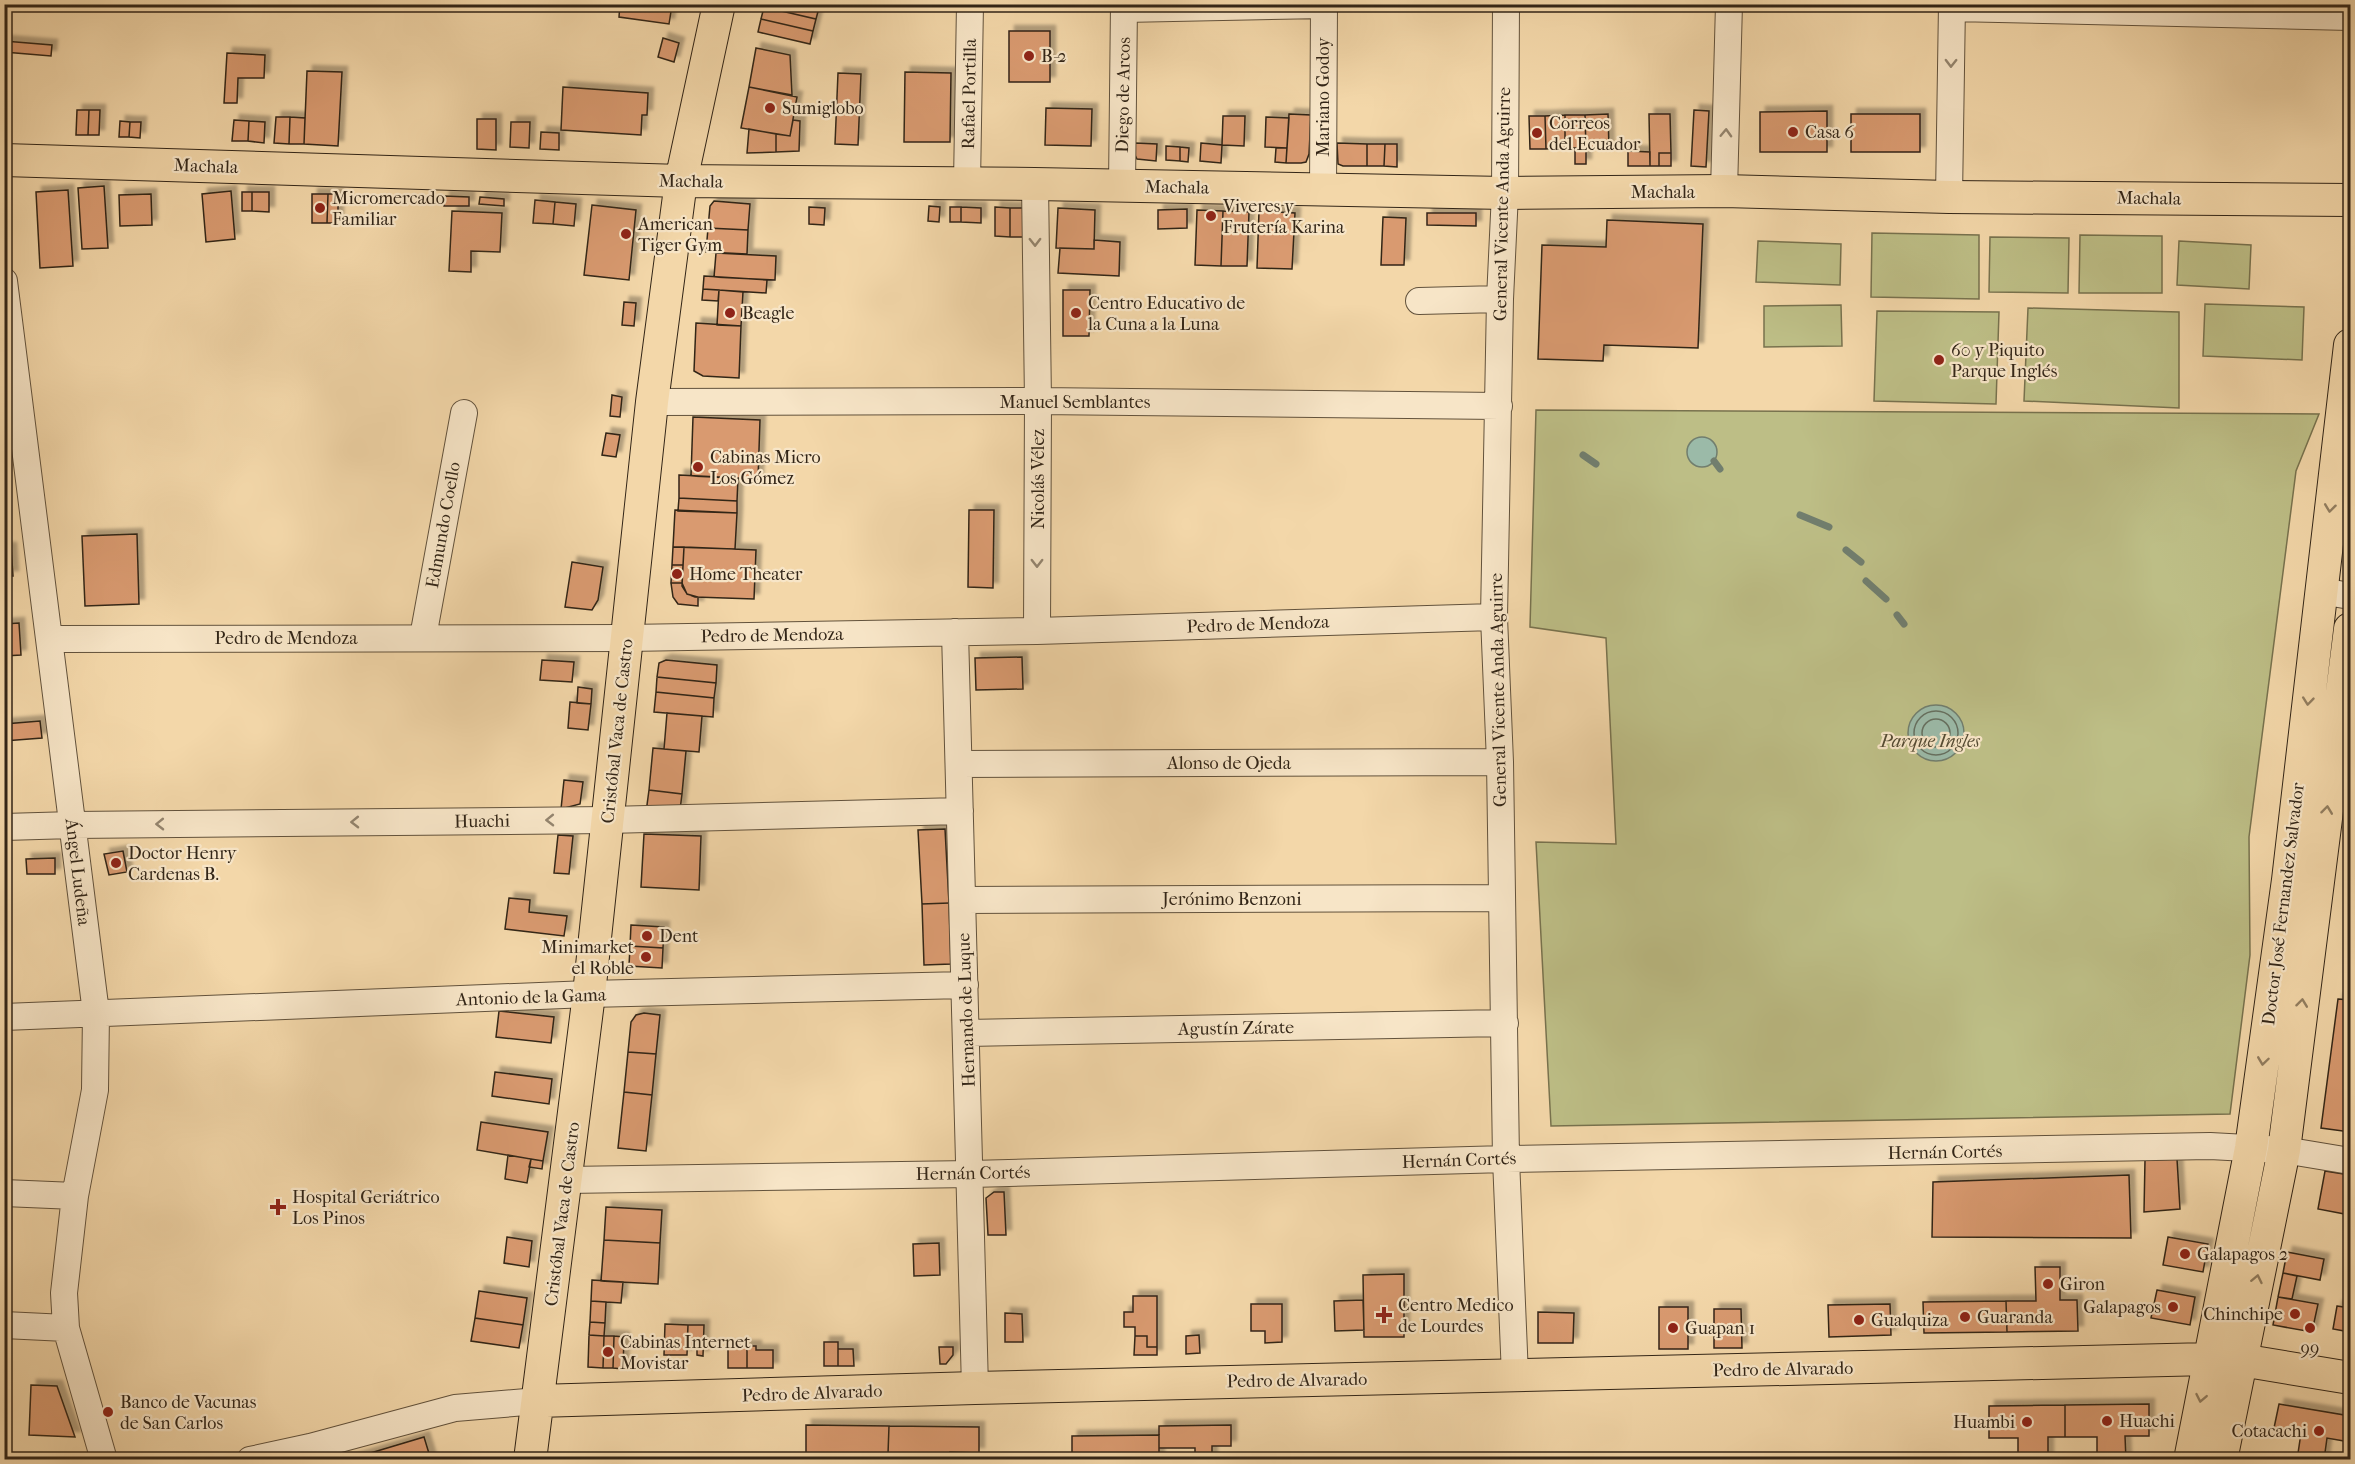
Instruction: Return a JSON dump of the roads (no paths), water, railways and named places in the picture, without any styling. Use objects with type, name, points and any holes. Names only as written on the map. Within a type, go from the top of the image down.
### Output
[{"type":"main road","name":"Cristóbal Vaca de Castro","points":[[530,1460],[589,994],[652,402],[681,181],[719,4]]},
{"type":"main road","name":"Machala","points":[[4,160],[681,181],[967,183],[1504,193],[1724,191],[1949,197],[2350,200]]},
{"type":"main road","name":"Doctor José Fernandez Salvador","points":[[2190,1460],[2251,1148],[2288,880],[2336,593],[2350,345]]},
{"type":"main road","name":"Doctor José Fernandez Salvador","points":[[2221,1460],[2283,1150],[2350,629]]},
{"type":"main road","name":"Pedro de Alvarado","points":[[538,1401],[975,1388],[2209,1359],[2241,1360],[2350,1378]]},
{"type":"street","name":"Rafael Portilla","points":[[967,183],[970,4]]},
{"type":"street","name":"General Vicente Anda Aguirre","points":[[1506,4],[1494,617],[1500,762],[1506,1159],[1515,1376]]},
{"type":"street","points":[[1724,191],[1729,4]]},
{"type":"street","points":[[1124,7],[1323,5]]},
{"type":"street","name":"Mariano Godoy","points":[[1323,5],[1323,189]]},
{"type":"street","points":[[1949,197],[1952,6],[2318,10],[2350,17]]},
{"type":"street","name":"Diego de Arcos","points":[[1122,186],[1124,7]]},
{"type":"street","name":"Nicolás Vélez","points":[[1035,184],[1038,401],[1037,631]]},
{"type":"street","name":"Ángel Ludeña","points":[[4,281],[9,360],[49,639],[96,1013],[95,1090],[75,1196],[64,1293],[66,1328],[104,1460]]},
{"type":"street","points":[[1419,301],[1500,299]]},
{"type":"street","name":"Manuel Semblantes","points":[[652,402],[1038,401],[1499,406]]},
{"type":"street","name":"Edmundo Coello","points":[[423,637],[464,413]]},
{"type":"street","name":"Pedro de Mendoza","points":[[49,639],[627,638],[1037,631],[1494,617]]},
{"type":"street","name":"Hernando de Luque","points":[[955,632],[975,1388]]},
{"type":"street","name":"Alonso de Ojeda","points":[[959,764],[1500,762]]},
{"type":"street","name":"Huachi","points":[[4,827],[608,820],[960,811]]},
{"type":"street","name":"Jerónimo Benzoni","points":[[963,900],[1501,898]]},
{"type":"street","name":"Antonio de la Gama","points":[[4,1017],[589,994],[965,985]]},
{"type":"street","name":"Agustín Zárate","points":[[967,1033],[1504,1023]]},
{"type":"street","name":"Hernán Cortés","points":[[567,1180],[971,1174],[1506,1159],[2189,1146],[2283,1150],[2350,1161]]},
{"type":"street","points":[[4,1193],[75,1196]]},
{"type":"street","points":[[4,1325],[66,1328]]},
{"type":"street","name":"Pedro de Alvarado","points":[[250,1460],[310,1447],[455,1408],[538,1401]]},
{"type":"water","points":[[1702,437],[1712,442],[1717,452],[1712,462],[1702,467],[1692,462],[1687,452],[1692,442]]},
{"type":"water","points":[[1936,705],[1947,707],[1956,713],[1962,722],[1964,733],[1962,744],[1956,753],[1947,759],[1936,761],[1925,759],[1916,753],[1910,744],[1908,733],[1910,722],[1916,713],[1925,707]]},
{"type":"waterway","points":[[1583,455],[1596,464]]},
{"type":"waterway","points":[[1714,461],[1720,469]]},
{"type":"waterway","points":[[1800,515],[1829,527]]},
{"type":"waterway","points":[[1846,550],[1861,562]]},
{"type":"waterway","points":[[1866,581],[1886,599]]},
{"type":"waterway","points":[[1897,615],[1904,624]]},
{"type":"place","name":"B-2","points":[[1029,56]]},
{"type":"place","name":"Sumiglobo","points":[[770,108]]},
{"type":"place","name":"Casa 6","points":[[1793,132]]},
{"type":"place","name":"Correos del Ecuador","points":[[1537,133]]},
{"type":"place","name":"Micromercado Familiar","points":[[320,208]]},
{"type":"place","name":"Viveres y Frutería Karina","points":[[1211,216]]},
{"type":"place","name":"American Tiger Gym","points":[[626,234]]},
{"type":"place","name":"Beagle","points":[[730,313]]},
{"type":"place","name":"Centro Educativo de la Cuna a la Luna","points":[[1076,313]]},
{"type":"place","name":"60 y Piquito Parque Inglés","points":[[1939,360]]},
{"type":"place","name":"Cabinas Micro Los Gómez","points":[[698,467]]},
{"type":"place","name":"Home Theater","points":[[677,574]]},
{"type":"place","name":"Doctor Henry Cardenas B.","points":[[116,863]]},
{"type":"place","name":"Dent","points":[[647,936]]},
{"type":"place","name":"Minimarket el Roble","points":[[646,957]]},
{"type":"place","name":"Hospital Geriátrico Los Pinos","points":[[278,1207]]},
{"type":"place","name":"Galapagos 2","points":[[2185,1254]]},
{"type":"place","name":"Giron","points":[[2048,1284]]},
{"type":"place","name":"Galapagos","points":[[2173,1307]]},
{"type":"place","name":"Chinchipe","points":[[2295,1314]]},
{"type":"place","name":"Centro Medico de Lourdes","points":[[1384,1315]]},
{"type":"place","name":"Guaranda","points":[[1965,1317]]},
{"type":"place","name":"Gualquiza","points":[[1859,1320]]},
{"type":"place","name":"Guapan 1","points":[[1673,1328]]},
{"type":"place","name":"99","points":[[2310,1328]]},
{"type":"place","name":"Cabinas Internet Movistar","points":[[608,1352]]},
{"type":"place","name":"Banco de Vacunas de San Carlos","points":[[108,1412]]},
{"type":"place","name":"Huachi","points":[[2107,1421]]},
{"type":"place","name":"Huambi","points":[[2027,1422]]},
{"type":"place","name":"Cotacachi","points":[[2319,1431]]},
{"type":"park label","name":"Parque Ingles","points":[[1930,741]]}]
